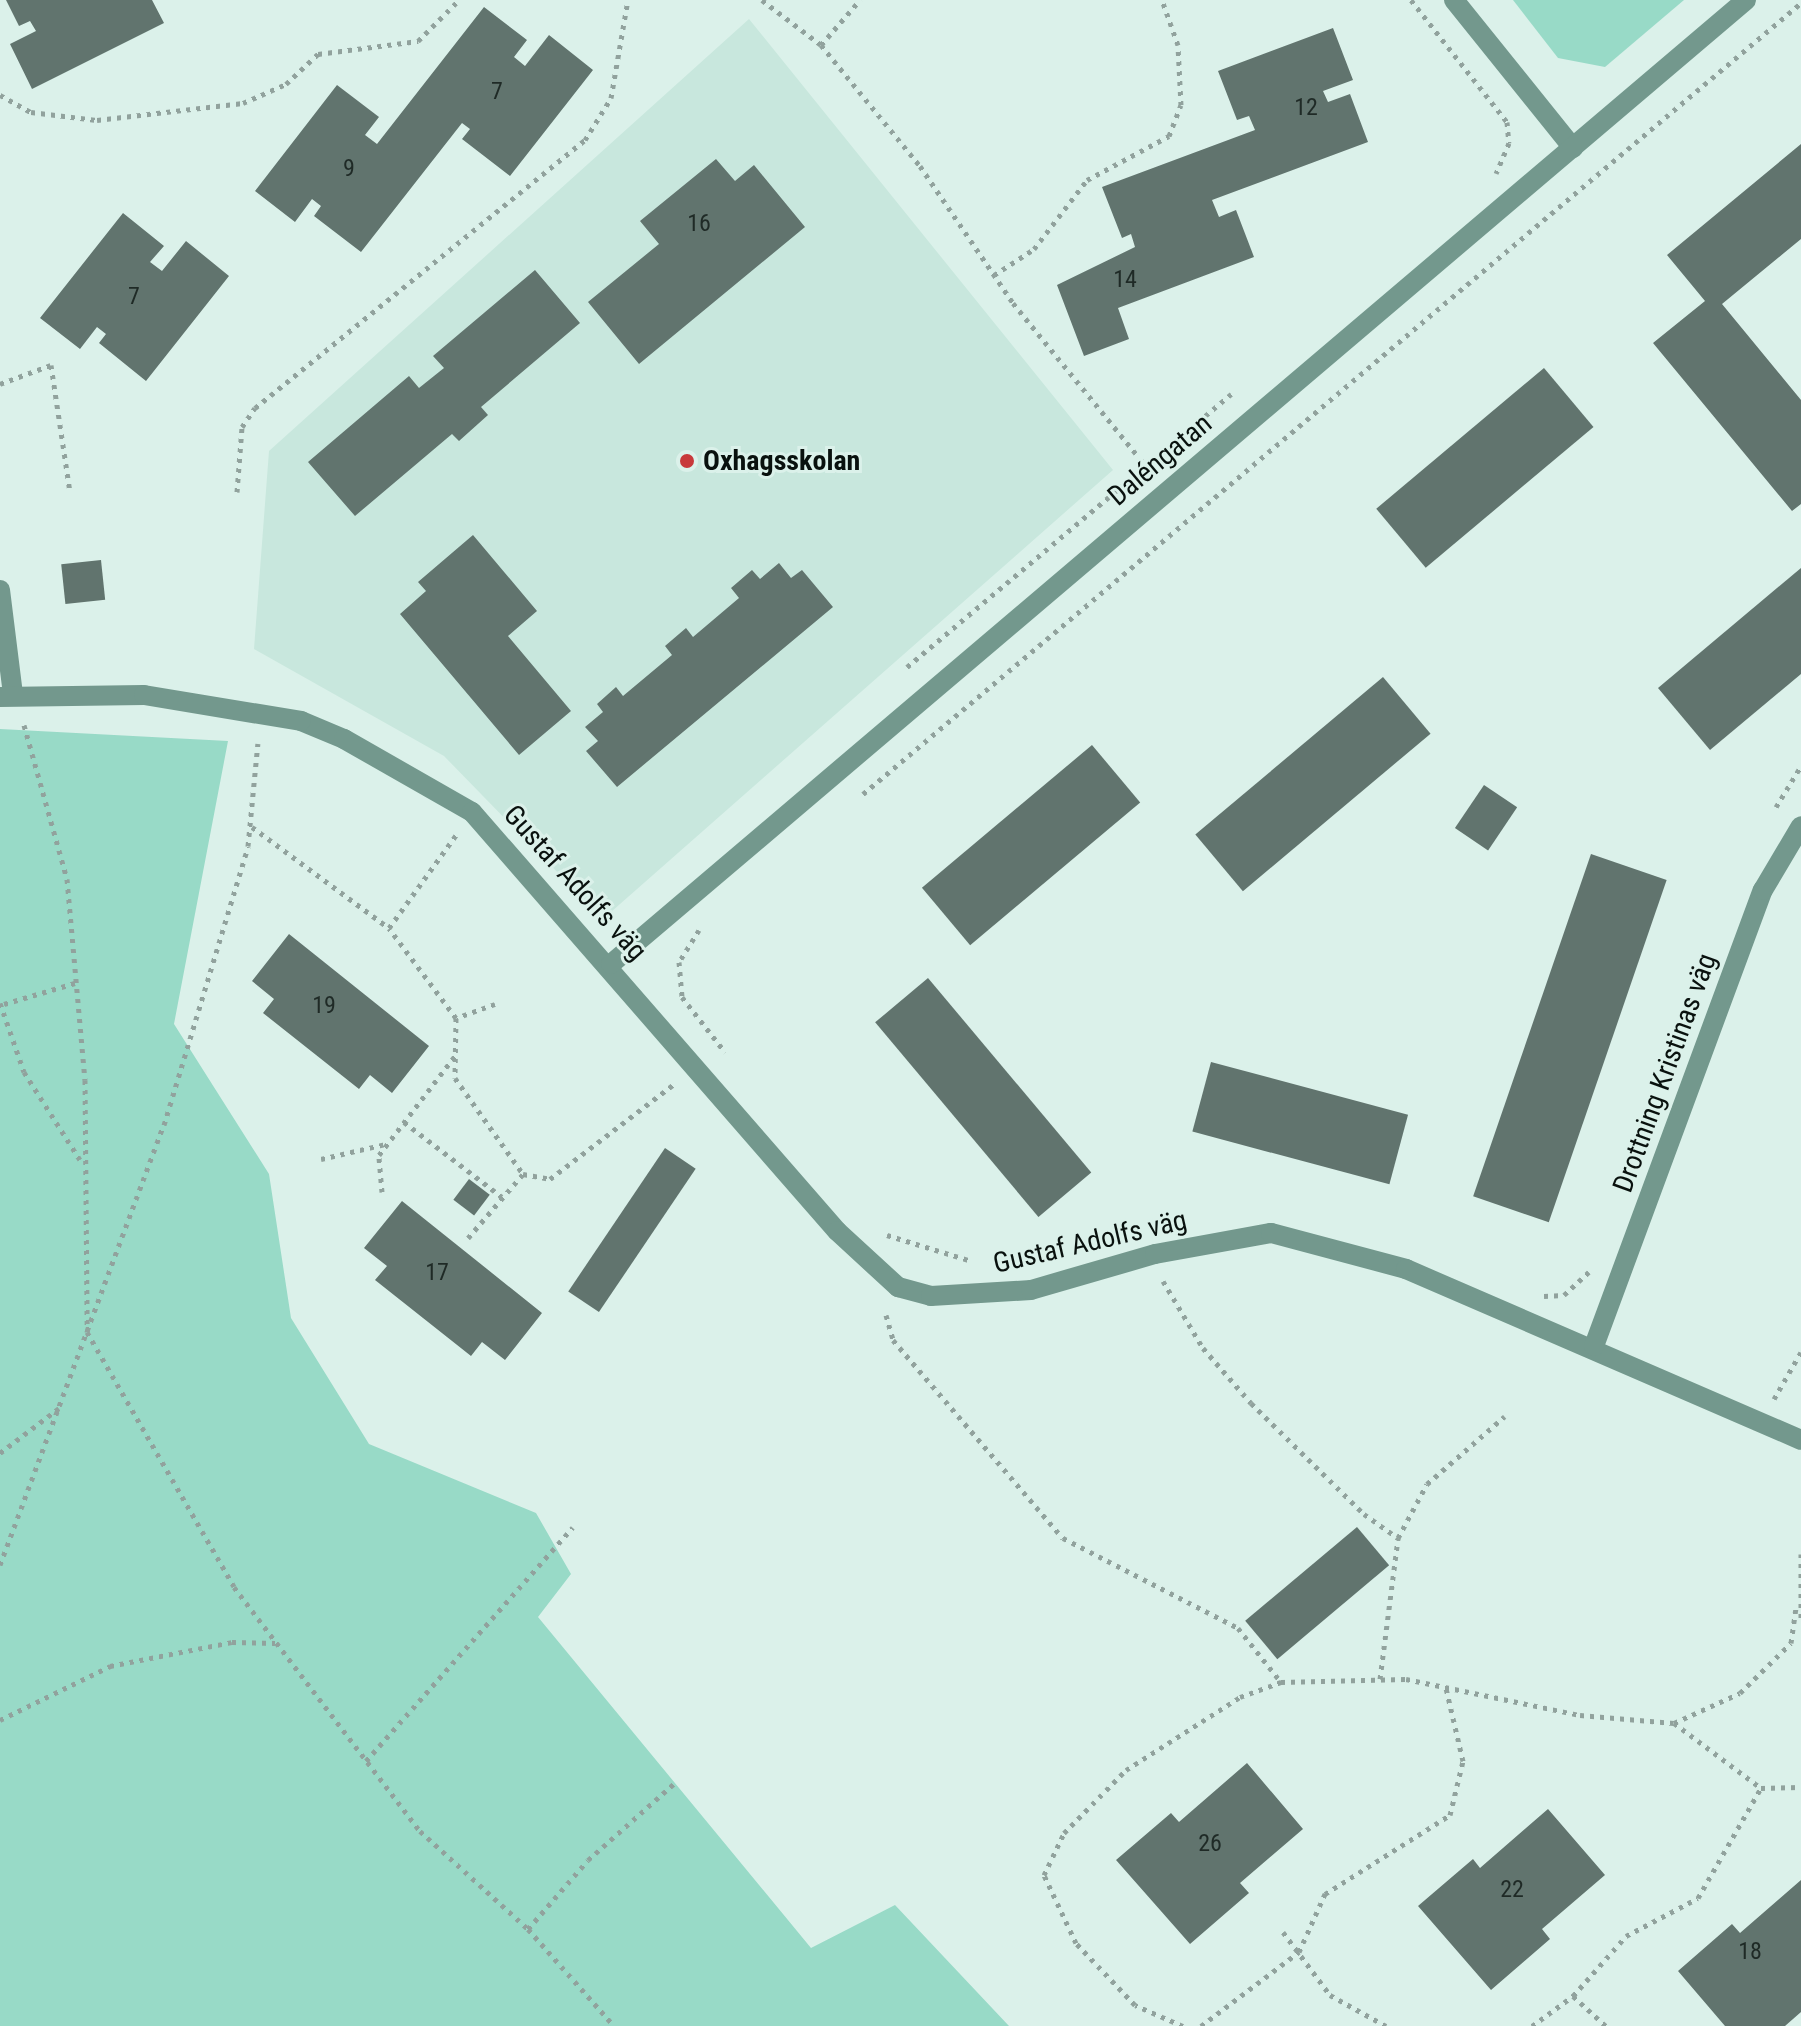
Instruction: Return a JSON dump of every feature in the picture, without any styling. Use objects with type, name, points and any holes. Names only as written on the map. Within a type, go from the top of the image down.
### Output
[{"type":"street","points":[[1454,0],[1573,148]]},
{"type":"street","name":"Daléngatan","points":[[611,964],[1746,0]]},
{"type":"street","points":[[0,590],[7,695]]},
{"type":"street","name":"Gustaf Adolfs väg","points":[[7,695],[144,695],[257,710],[301,721],[344,739],[472,812],[611,964],[871,1268],[898,1287],[931,1296],[1031,1290],[1155,1254],[1271,1233],[1406,1269],[1594,1346],[1801,1440]]},
{"type":"street","name":"Drottning Kristinas väg","points":[[1594,1346],[1763,890],[1801,826]]},
{"type":"path","points":[[0,95],[31,112],[97,120],[243,103],[286,84],[318,54],[418,41],[459,0]]},
{"type":"path","points":[[237,492],[242,427],[255,408],[585,140],[611,98],[628,0]]},
{"type":"path","points":[[762,0],[821,45],[920,166],[994,275],[1167,491]]},
{"type":"path","points":[[821,45],[860,0]]},
{"type":"path","points":[[994,275],[1034,249],[1087,180],[1169,136],[1181,105],[1178,45],[1162,0]]},
{"type":"path","points":[[1411,0],[1507,122],[1509,143],[1482,186]]},
{"type":"path","points":[[854,801],[1801,3]]},
{"type":"path","points":[[0,384],[51,365],[70,492]]},
{"type":"path","points":[[907,667],[1242,385]]},
{"type":"path","points":[[7,695],[67,879],[85,1080],[81,1160],[87,1332],[234,1587],[276,1643],[420,1831],[528,1929],[614,2026]]},
{"type":"path","points":[[0,1565],[164,1125],[252,827],[257,710]]},
{"type":"path","points":[[1774,810],[1801,766]]},
{"type":"path","points":[[389,928],[472,812]]},
{"type":"path","points":[[252,827],[389,928],[456,1018],[455,1078],[523,1174],[550,1179],[699,1065]]},
{"type":"path","points":[[705,920],[679,962],[682,997],[728,1057]]},
{"type":"path","points":[[75,983],[2,1003],[24,1072],[81,1160]]},
{"type":"path","points":[[456,1018],[495,1004]]},
{"type":"path","points":[[382,1192],[379,1155],[455,1056]]},
{"type":"path","points":[[404,1122],[502,1197]]},
{"type":"path","points":[[321,1159],[387,1143]]},
{"type":"path","points":[[468,1238],[523,1174]]},
{"type":"path","points":[[875,1231],[977,1262]]},
{"type":"path","points":[[1155,1254],[1203,1348],[1364,1514],[1398,1538]]},
{"type":"path","points":[[1532,1291],[1564,1295],[1596,1255]]},
{"type":"path","points":[[871,1268],[893,1340],[1063,1538],[1238,1628],[1281,1682]]},
{"type":"path","points":[[1760,1423],[1801,1352]]},
{"type":"path","points":[[0,1453],[59,1407]]},
{"type":"path","points":[[1380,1680],[1398,1538],[1427,1484],[1505,1416]]},
{"type":"path","points":[[366,1761],[573,1527]]},
{"type":"path","points":[[1183,2026],[1135,2005],[1076,1943],[1044,1875],[1064,1833],[1126,1770],[1240,1697],[1281,1682],[1380,1680],[1446,1688],[1580,1715],[1674,1723],[1740,1693],[1791,1643],[1801,1554]]},
{"type":"path","points":[[1796,1608],[1801,1618]]},
{"type":"path","points":[[0,1720],[110,1666],[232,1642],[276,1643]]},
{"type":"path","points":[[1201,2026],[1299,1952],[1325,1894],[1450,1815],[1463,1761],[1446,1688]]},
{"type":"path","points":[[1674,1723],[1761,1788],[1801,1787]]},
{"type":"path","points":[[528,1929],[588,1860],[676,1782]]},
{"type":"path","points":[[1532,2026],[1573,1996],[1626,1936],[1698,1898],[1761,1788]]},
{"type":"path","points":[[1283,1932],[1330,1995],[1386,2026]]},
{"type":"path","points":[[1573,1996],[1606,2026]]},
{"type":"shaded area","name":"Oxhagsskolan","points":[[749,19],[1113,470],[603,919],[444,756],[254,649],[269,451]]},
{"type":"green space","points":[[1513,0],[1684,0],[1605,67],[1558,58]]},
{"type":"green space","points":[[0,729],[228,741],[174,1024],[269,1174],[291,1318],[369,1444],[536,1513],[571,1574],[538,1617],[811,1948],[895,1905],[1009,2026],[0,2026]]},
{"type":"building","points":[[6,0],[152,0],[164,23],[32,89],[10,44],[36,31],[30,21],[19,26]]},
{"type":"building","points":[[484,7],[527,40],[514,57],[525,66],[549,35],[593,70],[510,176],[462,139],[470,129],[462,123],[361,252],[314,216],[321,206],[312,199],[295,222],[255,191],[337,85],[379,117],[365,135],[377,144]]},
{"type":"building","points":[[1333,28],[1353,80],[1323,91],[1328,102],[1350,94],[1368,142],[1212,200],[1219,217],[1236,210],[1254,257],[1118,308],[1129,339],[1084,356],[1057,285],[1135,247],[1131,234],[1122,238],[1102,187],[1255,130],[1249,116],[1237,120],[1218,71]]},
{"type":"building","points":[[1801,144],[1801,239],[1722,304],[1801,400],[1801,504],[1792,511],[1653,343],[1705,301],[1667,255]]},
{"type":"building","points":[[716,159],[735,181],[754,165],[805,227],[639,364],[588,302],[659,244],[640,221]]},
{"type":"building","points":[[123,213],[164,246],[150,262],[162,271],[186,241],[229,276],[146,381],[99,343],[106,334],[97,327],[80,349],[40,318]]},
{"type":"building","points":[[535,270],[580,323],[481,407],[488,415],[459,441],[452,434],[355,516],[308,462],[409,376],[419,388],[444,368],[433,356]]},
{"type":"building","points":[[1544,368],[1593,427],[1426,568],[1376,509]]},
{"type":"building","points":[[473,535],[537,611],[508,636],[571,711],[519,755],[400,614],[426,591],[418,582]]},
{"type":"building","points":[[101,560],[105,600],[65,604],[61,564]]},
{"type":"building","points":[[779,563],[791,578],[802,570],[833,607],[617,787],[586,751],[598,741],[585,727],[603,712],[597,704],[616,687],[623,696],[672,655],[665,646],[686,628],[693,637],[739,598],[731,588],[752,570],[760,579]]},
{"type":"building","points":[[1801,568],[1801,674],[1710,750],[1658,688]]},
{"type":"building","points":[[1383,677],[1431,734],[1243,891],[1195,834]]},
{"type":"building","points":[[1092,745],[1140,802],[970,945],[922,888]]},
{"type":"building","points":[[1484,785],[1517,807],[1488,850],[1455,828]]},
{"type":"building","points":[[1591,854],[1667,880],[1549,1222],[1473,1196]]},
{"type":"building","points":[[289,934],[429,1046],[392,1093],[370,1075],[359,1089],[263,1013],[274,999],[252,981]]},
{"type":"building","points":[[928,978],[1091,1173],[1038,1217],[875,1022]]},
{"type":"building","points":[[1211,1062],[1408,1115],[1389,1184],[1192,1132]]},
{"type":"building","points":[[665,1148],[696,1169],[599,1312],[568,1291]]},
{"type":"building","points":[[469,1179],[490,1195],[474,1215],[453,1200]]},
{"type":"building","points":[[402,1201],[542,1313],[505,1360],[482,1342],[471,1356],[375,1280],[387,1266],[364,1248]]},
{"type":"building","points":[[1357,1527],[1389,1565],[1277,1659],[1245,1621]]},
{"type":"building","points":[[1247,1763],[1303,1829],[1240,1883],[1249,1893],[1190,1944],[1116,1860],[1171,1813],[1179,1822]]},
{"type":"building","points":[[1548,1809],[1605,1875],[1542,1929],[1550,1939],[1491,1990],[1418,1906],[1473,1859],[1480,1868]]},
{"type":"building","points":[[1801,1880],[1801,2012],[1785,2026],[1725,2026],[1678,1971],[1732,1924],[1740,1933]]},
{"type":"place","name":"Oxhagsskolan","points":[[687,461]]}]
